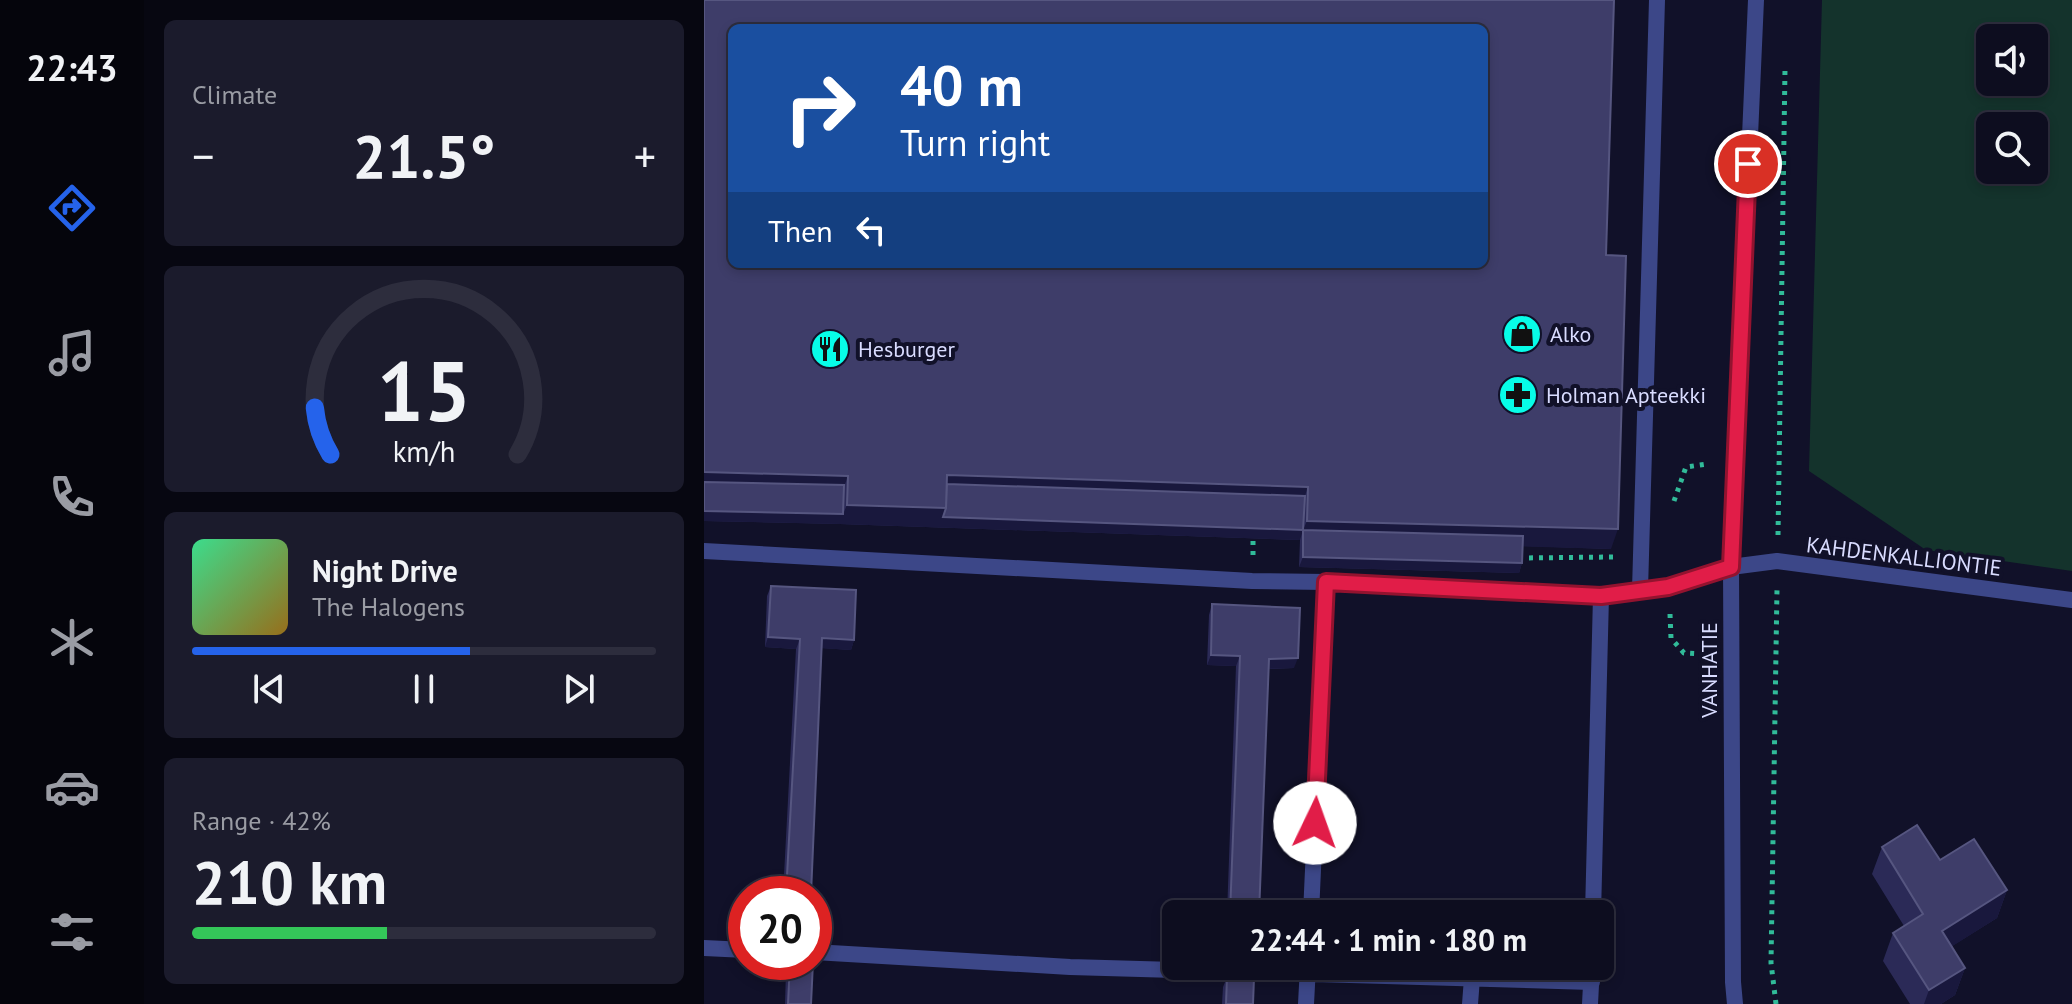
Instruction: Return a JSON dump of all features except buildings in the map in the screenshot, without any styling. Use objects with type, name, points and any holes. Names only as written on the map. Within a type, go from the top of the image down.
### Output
[{"type":"street","points":[[1640,590],[1657,0]]},
{"type":"street","name":"VANHATIE","points":[[1735,1004],[1731,567],[1756,0]]},
{"type":"street","name":"KAHDENKALLIONTIE","points":[[704,551],[1252,581],[1601,596],[1668,587],[1731,567],[1777,561],[2072,600]]},
{"type":"street","points":[[1312,900],[1326,582]]},
{"type":"street","points":[[1593,900],[1601,596]]},
{"type":"street","points":[[704,948],[728,949]]},
{"type":"street","points":[[832,953],[1070,967],[1162,968]]},
{"type":"street","points":[[1306,1004],[1307,980]]},
{"type":"street","points":[[1470,1004],[1472,980]]},
{"type":"street","points":[[1590,1004],[1592,980]]},
{"type":"path","points":[[1776,1004],[1771,963],[1785,64]]},
{"type":"path","points":[[1519,558],[1641,557]]},
{"type":"green space","points":[[1822,0],[2072,0],[2072,571],[1926,550],[1809,471]]},
{"type":"place","name":"Alko","points":[[1522,334]]},
{"type":"place","name":"Hesburger","points":[[830,349]]},
{"type":"place","name":"Holman Apteekki","points":[[1518,395]]},
{"type":"route","points":[[1315,823],[1326,582],[1601,596],[1668,587],[1731,567],[1748,164]]}]
